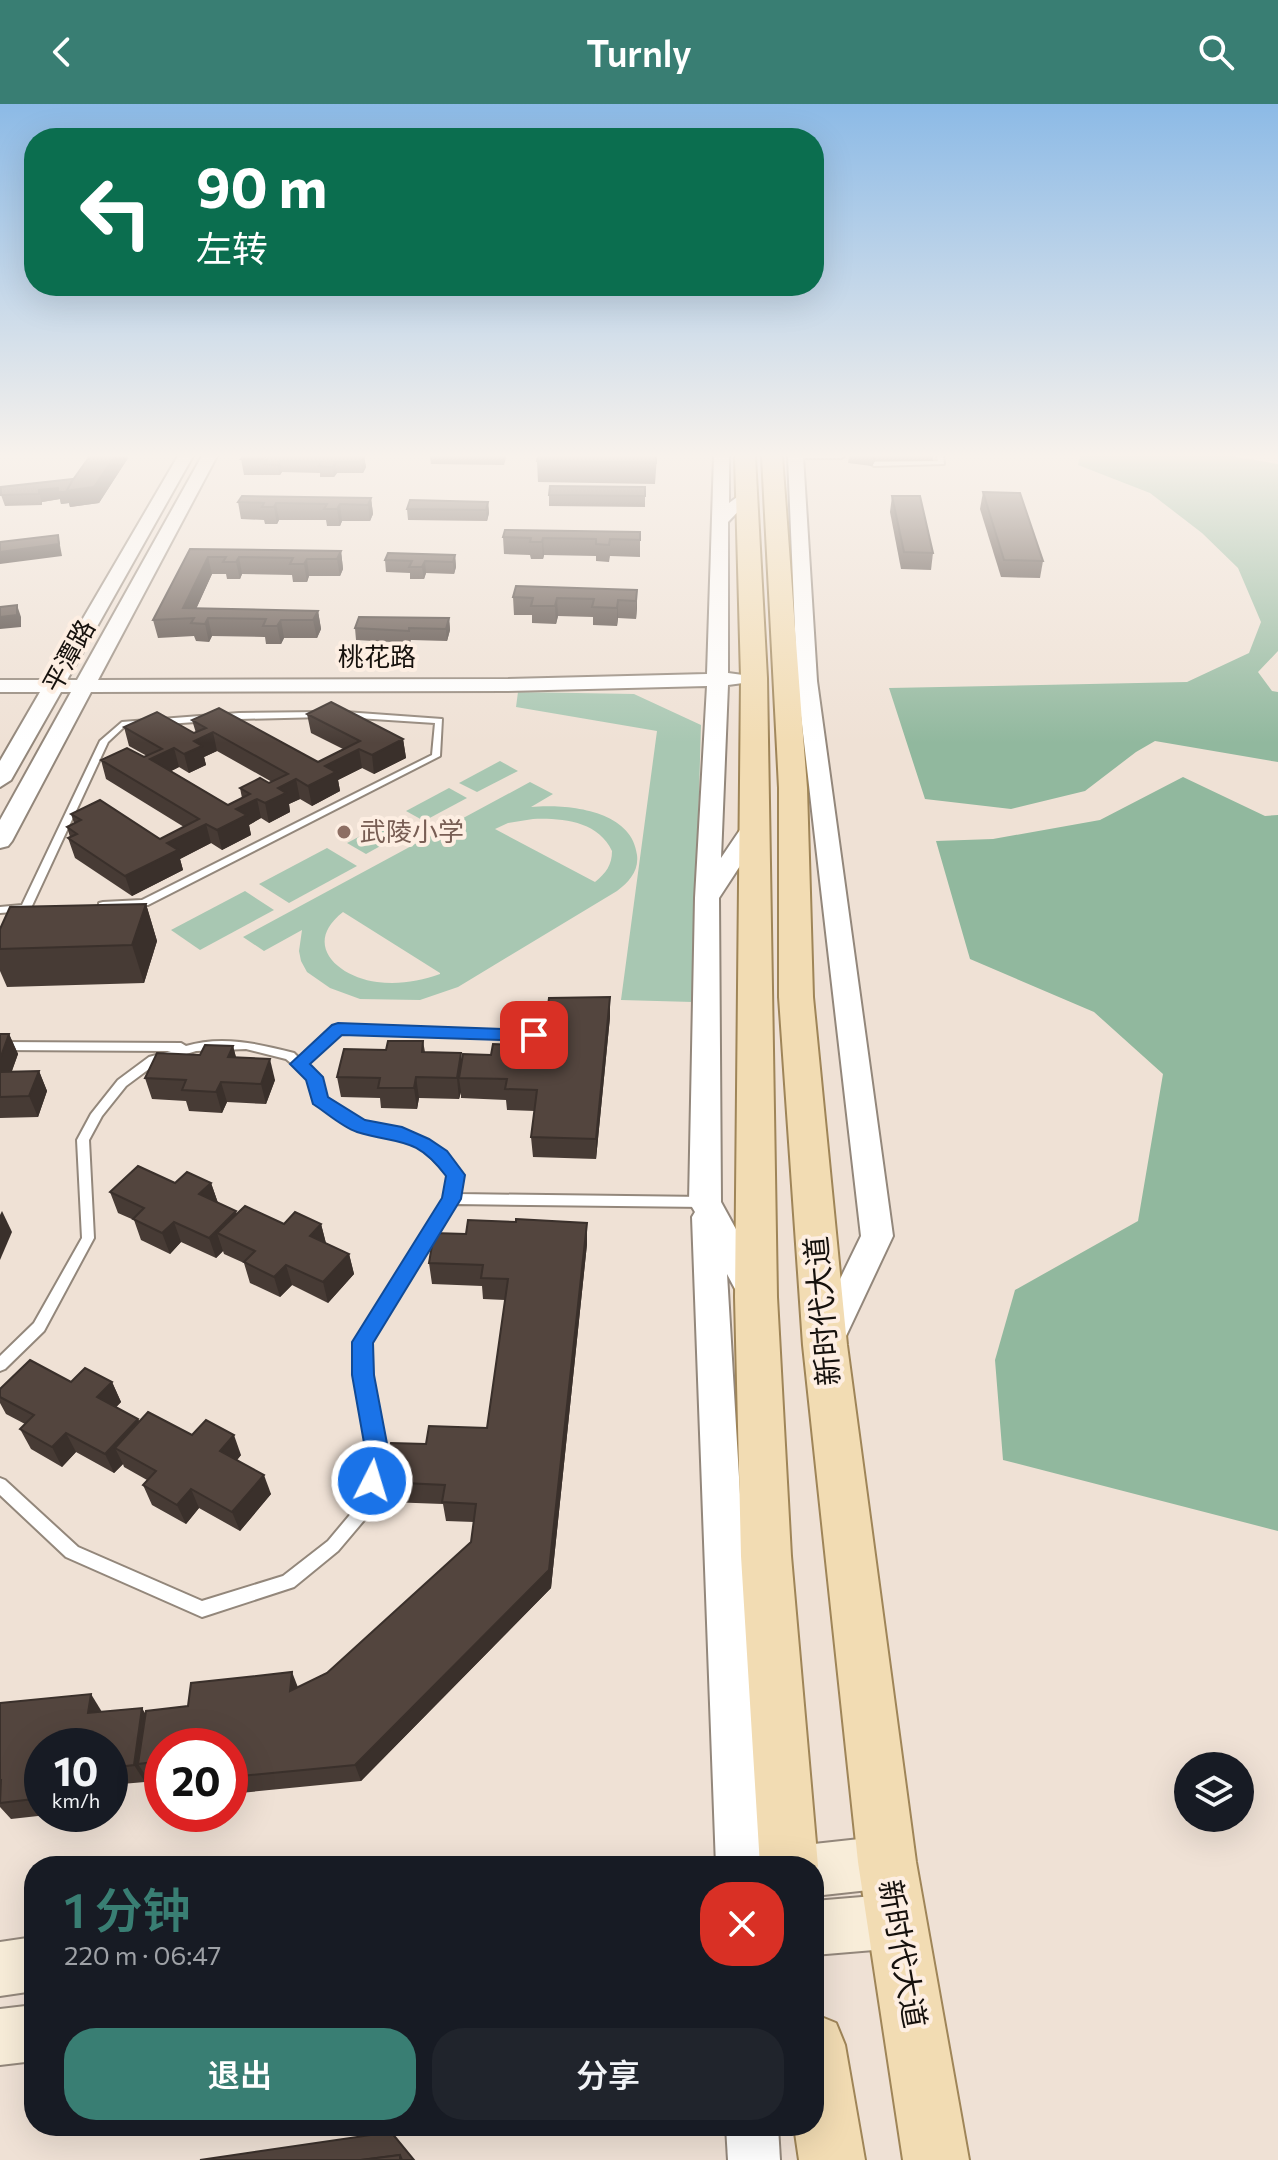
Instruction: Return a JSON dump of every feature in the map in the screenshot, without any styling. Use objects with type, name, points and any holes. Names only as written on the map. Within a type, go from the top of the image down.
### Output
[{"type":"main road","name":"新时代大道","points":[[756,552],[736,679],[754,826],[756,1297],[766,1556],[788,1856]]},
{"type":"main road","name":"新时代大道","points":[[774,552],[793,788],[796,997],[825,1345],[887,1862],[936,2160]]},
{"type":"main road","points":[[824,1869],[887,1862]]},
{"type":"main road","points":[[824,1927],[898,1921]]},
{"type":"main road","points":[[0,1969],[24,1965]]},
{"type":"main road","points":[[0,2037],[24,2034]]},
{"type":"main road","points":[[824,2109],[832,2160]]},
{"type":"street","name":"平潭路","points":[[0,780],[130,552]]},
{"type":"street","name":"平潭路","points":[[0,841],[156,552]]},
{"type":"street","points":[[783,552],[807,681],[877,1236],[825,1345]]},
{"type":"street","name":"桃花路","points":[[0,686],[508,685],[736,679]]},
{"type":"street","points":[[736,679],[707,898],[706,1204],[739,1856]]},
{"type":"street","points":[[707,898],[754,826]]},
{"type":"street","points":[[706,1204],[756,1297]]},
{"type":"street","points":[[753,2136],[754,2160]]},
{"type":"lane","points":[[26,908],[104,741],[122,725],[239,716],[328,714],[439,721],[436,756],[144,903],[85,906]]},
{"type":"lane","points":[[0,910],[41,908]]},
{"type":"lane","points":[[299,1064],[338,1029],[534,1035]]},
{"type":"lane","points":[[0,1046],[246,1045],[290,1056],[315,1077],[320,1100],[360,1126],[402,1133],[440,1156],[455,1175],[451,1199],[362,1342],[363,1375],[377,1454],[366,1507],[333,1546],[288,1582],[202,1609],[72,1552],[0,1485]]},
{"type":"lane","points":[[0,1365],[39,1327],[88,1238],[83,1140],[97,1114],[122,1083],[153,1060],[196,1047]]},
{"type":"lane","points":[[451,1199],[706,1204]]},
{"type":"green space","points":[[1221,552],[1278,552],[1278,651],[1258,672],[1272,691],[1278,692],[1278,762],[1155,741],[1085,791],[1011,809],[925,799],[889,688],[1187,682],[1249,653],[1261,622],[1238,568]]},
{"type":"green space","points":[[518,692],[634,694],[701,725],[693,1002],[621,1000],[657,731],[516,707]]},
{"type":"green space","points":[[500,761],[518,771],[477,792],[459,783]]},
{"type":"green space","points":[[1183,777],[1265,816],[1278,815],[1278,1531],[1003,1460],[995,1360],[1015,1290],[1138,1221],[1163,1074],[1094,1012],[970,959],[936,841],[993,839],[1100,820]]},
{"type":"green space","points":[[530,782],[553,794],[531,807],[578,809],[610,819],[623,828],[632,840],[637,855],[632,876],[617,891],[458,987],[420,1000],[360,999],[330,988],[307,972],[301,961],[302,930],[264,951],[243,937]],"holes":[[[533,819],[578,823],[598,833],[612,851],[605,872],[595,882],[495,829],[508,823]],[[343,912],[440,973],[440,974],[393,983],[350,974],[330,958],[325,947],[325,936],[331,924]]]},
{"type":"green space","points":[[449,788],[467,798],[424,821],[406,811]]},
{"type":"green space","points":[[393,819],[411,829],[366,854],[347,843]]},
{"type":"green space","points":[[327,848],[357,866],[289,903],[259,884]]},
{"type":"green space","points":[[245,891],[274,910],[200,950],[171,930]]},
{"type":"building","points":[[188,552],[341,552],[337,559],[307,559],[304,564],[290,564],[293,558],[239,557],[236,562],[223,562],[226,557],[208,557],[183,608],[318,611],[313,620],[281,620],[277,626],[263,626],[266,619],[208,618],[205,624],[191,623],[194,618],[153,620]]},
{"type":"building","points":[[1002,552],[1040,552],[1043,561],[1004,560]]},
{"type":"building","points":[[388,553],[455,555],[453,562],[425,561],[422,567],[409,567],[412,561],[385,560]]},
{"type":"building","points":[[516,586],[637,590],[636,601],[618,600],[617,608],[592,607],[594,599],[557,598],[555,606],[531,606],[533,598],[513,597]]},
{"type":"building","points":[[17,605],[17,615],[0,617],[0,607]]},
{"type":"building","points":[[359,617],[449,618],[446,629],[409,628],[409,631],[355,628]]},
{"type":"building","points":[[331,702],[403,739],[372,755],[359,749],[325,766],[336,772],[308,786],[296,779],[278,788],[286,793],[265,803],[257,799],[236,809],[247,815],[217,830],[206,824],[167,843],[178,850],[125,876],[68,838],[77,834],[67,827],[81,820],[71,814],[100,800],[160,839],[199,819],[101,760],[127,748],[144,757],[162,749],[124,727],[157,712],[194,733],[206,728],[192,720],[219,708],[318,762],[360,741],[307,714]],"holes":[[[213,732],[288,774],[269,783],[260,778],[240,788],[250,794],[228,805],[150,759],[174,748],[184,754],[202,746],[194,741]]]},
{"type":"building","points":[[146,904],[132,945],[0,949],[0,929],[10,907]]},
{"type":"building","points":[[610,997],[596,1139],[531,1137],[537,1090],[505,1089],[507,1079],[459,1078],[463,1054],[491,1055],[493,1044],[543,1046],[549,998]]},
{"type":"building","points":[[0,1034],[9,1034],[0,1059]]},
{"type":"building","points":[[388,1041],[423,1041],[422,1052],[461,1053],[457,1078],[416,1077],[414,1088],[378,1088],[380,1078],[337,1077],[344,1049],[386,1050]]},
{"type":"building","points":[[205,1045],[233,1046],[228,1057],[270,1059],[261,1084],[221,1082],[216,1092],[182,1090],[186,1080],[145,1078],[157,1053],[200,1055]]},
{"type":"building","points":[[39,1071],[29,1096],[0,1097],[0,1072]]},
{"type":"building","points":[[138,1166],[175,1183],[187,1172],[211,1183],[199,1194],[236,1211],[209,1238],[174,1222],[162,1233],[133,1219],[144,1208],[110,1192]]},
{"type":"building","points":[[245,1206],[284,1224],[295,1212],[321,1224],[310,1236],[349,1254],[323,1282],[286,1265],[274,1277],[244,1262],[255,1251],[217,1233]]},
{"type":"building","points":[[516,1219],[587,1223],[549,1570],[355,1765],[248,1775],[248,1728],[144,1728],[144,1763],[138,1764],[146,1711],[188,1706],[191,1683],[292,1672],[290,1691],[327,1673],[471,1542],[476,1504],[442,1502],[445,1485],[383,1482],[391,1443],[426,1444],[429,1426],[487,1428],[508,1279],[481,1278],[483,1265],[429,1263],[434,1233],[466,1234],[468,1220],[516,1222]]},
{"type":"building","points":[[30,1360],[71,1382],[85,1368],[112,1382],[97,1397],[138,1419],[105,1454],[66,1433],[52,1447],[20,1429],[34,1415],[0,1397],[0,1389]]},
{"type":"building","points":[[148,1412],[192,1435],[206,1420],[234,1435],[220,1451],[264,1475],[232,1512],[191,1489],[177,1505],[143,1485],[156,1471],[115,1448]]},
{"type":"building","points":[[91,1694],[88,1713],[142,1708],[134,1765],[128,1766],[128,1728],[24,1728],[24,1800],[0,1803],[0,1703]]},
{"type":"building","points":[[364,2136],[394,2136],[414,2160],[402,2160],[400,2155],[361,2160],[200,2160]]},
{"type":"building","points":[[400,2155],[400,2160],[361,2160]]},
{"type":"place","name":"武陵小学","points":[[344,832]]},
{"type":"route","points":[[372,1481],[377,1454],[363,1375],[362,1342],[451,1199],[455,1175],[440,1156],[423,1144],[402,1133],[360,1126],[320,1100],[315,1077],[299,1064],[338,1029],[534,1035]]}]
